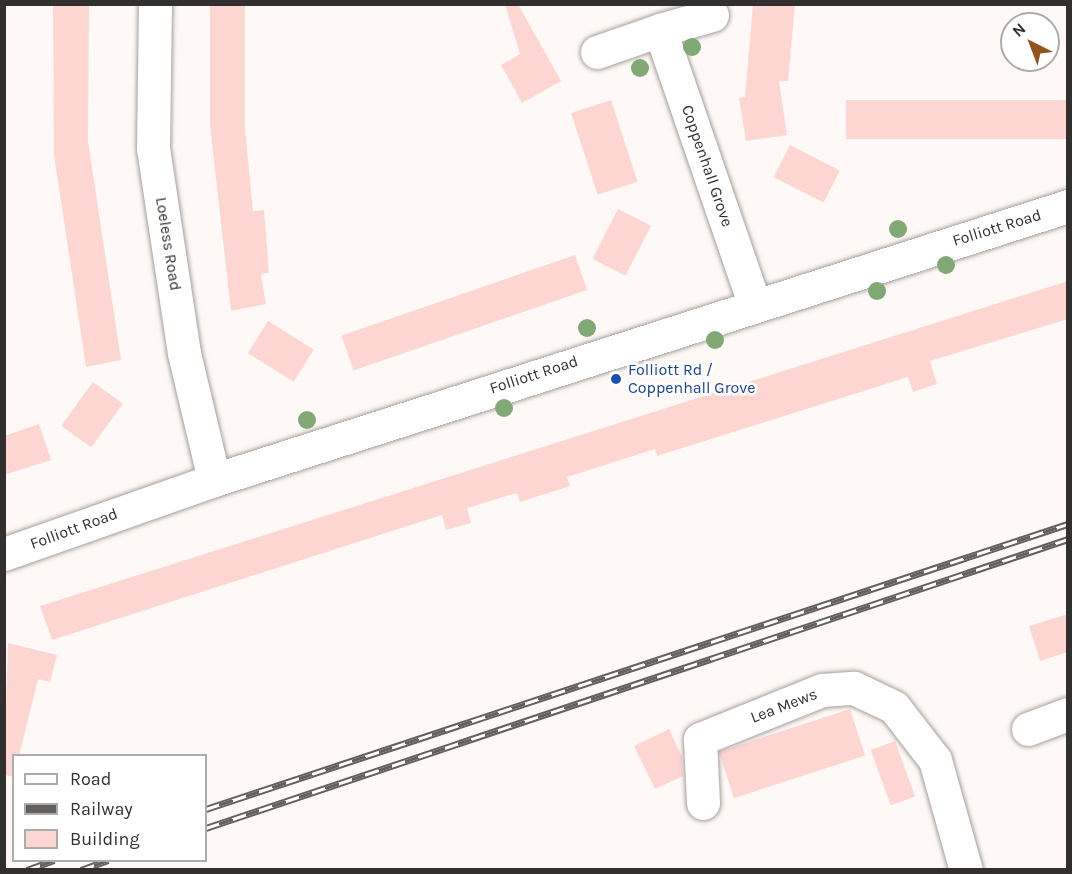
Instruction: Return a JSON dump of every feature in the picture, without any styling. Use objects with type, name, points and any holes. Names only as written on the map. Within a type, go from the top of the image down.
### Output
[{"type":"street","name":"Loeless Road","points":[[155,4],[153,148],[184,353],[214,480]]},
{"type":"street","points":[[597,52],[712,15]]},
{"type":"street","name":"Coppenhall Grove","points":[[660,30],[754,303]]},
{"type":"street","name":"Folliott Road","points":[[4,554],[214,480],[754,303],[1068,206]]},
{"type":"street","name":"Lea Mews","points":[[703,802],[700,739],[822,690],[854,688],[894,707],[935,760],[966,870]]},
{"type":"street","points":[[1028,729],[1068,714]]},
{"type":"building","points":[[53,4],[89,4],[88,141],[121,360],[86,367],[54,155]]},
{"type":"building","points":[[210,4],[245,4],[245,129],[253,211],[264,210],[269,273],[261,274],[266,304],[231,311],[210,126]]},
{"type":"building","points":[[505,4],[518,4],[561,81],[522,103],[501,65],[520,54]]},
{"type":"building","points":[[753,4],[795,4],[788,81],[779,81],[787,135],[746,141],[739,98],[745,97]]},
{"type":"building","points":[[611,100],[638,182],[598,195],[571,113]]},
{"type":"building","points":[[846,100],[1068,100],[1068,139],[846,139]]},
{"type":"building","points":[[790,145],[840,170],[824,202],[774,177]]},
{"type":"building","points":[[618,209],[651,226],[626,276],[593,259]]},
{"type":"building","points":[[575,255],[587,290],[354,370],[341,335]]},
{"type":"building","points":[[1068,281],[1068,319],[930,361],[937,384],[913,392],[908,377],[657,456],[655,449],[567,477],[570,486],[520,502],[517,493],[467,508],[471,523],[446,530],[442,515],[52,640],[40,606]]},
{"type":"building","points":[[268,321],[314,350],[294,382],[248,353]]},
{"type":"building","points":[[93,382],[123,404],[91,447],[61,426]]},
{"type":"building","points":[[39,424],[51,460],[4,475],[4,436]]},
{"type":"building","points":[[1068,614],[1068,652],[1040,661],[1029,626]]},
{"type":"building","points":[[8,643],[57,655],[50,682],[38,679],[19,754],[12,754],[12,777],[4,775]]},
{"type":"building","points":[[850,709],[865,756],[734,798],[719,752]]},
{"type":"building","points":[[669,729],[682,757],[683,776],[655,789],[634,746]]},
{"type":"building","points":[[895,741],[915,796],[891,805],[871,750]]},
{"type":"railway","points":[[207,809],[1068,524]]},
{"type":"railway","points":[[207,828],[1068,539]]},
{"type":"railway","points":[[27,870],[49,862]]},
{"type":"railway","points":[[81,870],[103,862]]},
{"type":"place","name":"Folliott Rd / Coppenhall Grove","points":[[616,379]]}]
